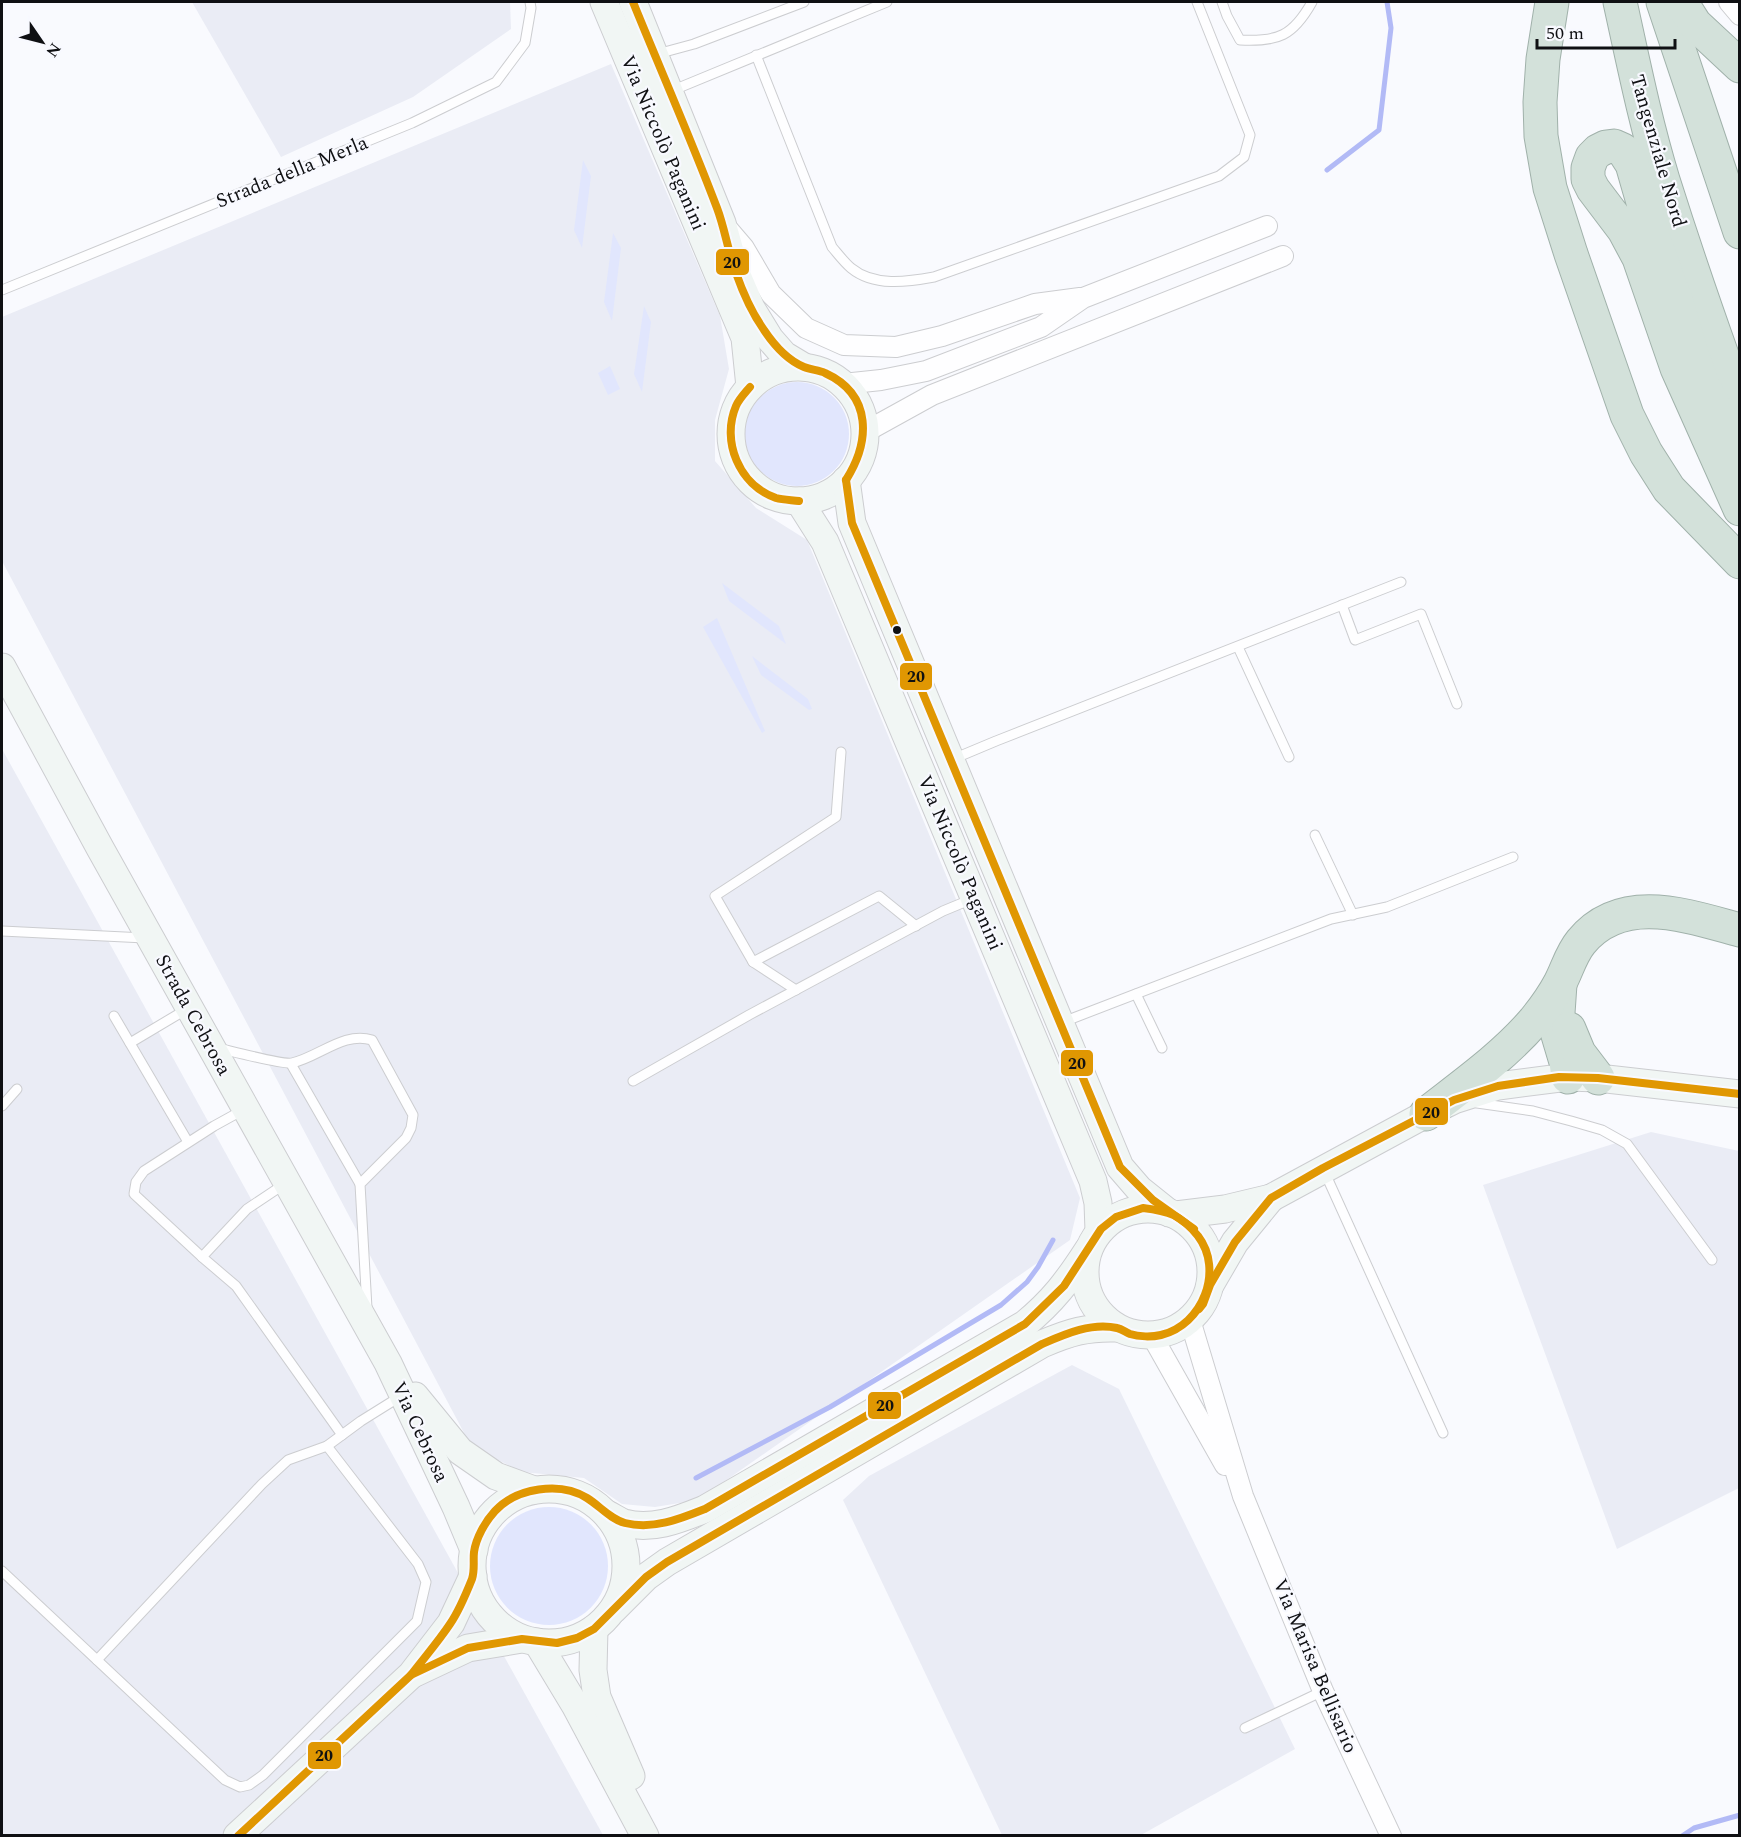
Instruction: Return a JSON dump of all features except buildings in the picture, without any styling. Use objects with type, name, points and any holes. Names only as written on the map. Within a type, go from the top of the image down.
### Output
[{"type":"highway","points":[[1552,2],[1539,102],[1541,136],[1550,188],[1578,275],[1627,415],[1646,453],[1669,489],[1740,562]]},
{"type":"highway","points":[[1663,2],[1740,232]]},
{"type":"highway","points":[[1681,2],[1695,24],[1740,66]]},
{"type":"highway","points":[[1621,6],[1627,108],[1627,153],[1636,174],[1653,237],[1704,387],[1740,453]]},
{"type":"highway","name":"Tangenziale Nord","points":[[1621,6],[1641,98],[1663,179],[1740,405]]},
{"type":"highway","points":[[1627,153],[1614,146],[1598,151],[1592,157],[1588,168],[1588,179],[1624,230],[1639,258],[1677,368],[1740,509]]},
{"type":"highway","points":[[1583,1077],[1566,1062],[1555,1025],[1559,998],[1569,962],[1581,942],[1597,927],[1614,918],[1634,912],[1652,911],[1690,917],[1740,930]]},
{"type":"highway","points":[[1440,1107],[1513,1044],[1535,1019],[1559,998]]},
{"type":"street","name":"Via Niccolò Paganini","points":[[604,2],[745,339],[750,387]]},
{"type":"street","name":"Via Niccolò Paganini","points":[[633,2],[723,223],[736,273],[751,308],[770,339],[784,355],[804,367]]},
{"type":"street","points":[[1729,2],[1740,15]]},
{"type":"street","points":[[723,223],[744,248],[771,294],[806,328],[844,345],[896,347],[942,336],[1035,304],[1083,298]]},
{"type":"street","points":[[843,384],[881,380],[926,370],[1041,327],[1083,298],[1267,226]]},
{"type":"street","points":[[865,432],[932,395],[1283,256]]},
{"type":"street","points":[[804,367],[825,372],[843,384],[855,398],[862,414],[865,432],[863,449],[857,466],[846,480],[832,492],[817,499],[799,501],[777,498],[757,488],[741,471],[732,450],[731,427],[737,405],[750,387],[775,371],[804,367]]},
{"type":"street","name":"Via Niccolò Paganini","points":[[846,480],[852,523],[1120,1167],[1139,1189],[1173,1214]]},
{"type":"street","name":"Via Niccolò Paganini","points":[[799,501],[825,542],[1094,1181],[1098,1203],[1094,1240]]},
{"type":"street","name":"Strada Cebrosa","points":[[2,667],[150,938],[388,1363]]},
{"type":"street","points":[[1173,1214],[1225,1209],[1271,1198],[1440,1107],[1498,1086],[1583,1077],[1740,1094]]},
{"type":"street","points":[[1094,1240],[1084,1270],[1087,1291],[1096,1310],[1117,1328],[1131,1334],[1152,1336],[1172,1331],[1190,1320],[1203,1304],[1210,1284],[1235,1242],[1271,1198]]},
{"type":"street","points":[[237,1836],[411,1675],[451,1623],[473,1563],[482,1529],[495,1511],[513,1497],[534,1490],[561,1489],[586,1497],[607,1514],[625,1523],[646,1525],[673,1522],[705,1509],[1024,1324],[1049,1304],[1070,1278],[1094,1240],[1115,1218],[1135,1210],[1156,1209],[1173,1214],[1193,1227],[1205,1244],[1211,1264],[1210,1284]]},
{"type":"street","name":"Via Marisa Bellisario","points":[[1190,1320],[1243,1496],[1323,1691],[1391,1836]]},
{"type":"street","points":[[411,1675],[468,1648],[530,1640],[557,1643],[577,1638],[594,1629],[646,1577],[667,1562],[1042,1344],[1067,1333],[1091,1327],[1117,1328]]},
{"type":"street","name":"Via Marisa Bellisario","points":[[1152,1336],[1243,1496]]},
{"type":"street","name":"Via Cebrosa","points":[[388,1363],[473,1563]]},
{"type":"street","name":"Via Cebrosa","points":[[388,1363],[460,1451],[496,1476],[534,1490]]},
{"type":"street","points":[[607,1514],[618,1529],[627,1566],[624,1585],[613,1610]]},
{"type":"street","points":[[473,1563],[478,1596],[489,1614],[504,1629],[530,1640],[575,1705],[645,1836]]},
{"type":"street","points":[[594,1629],[593,1670],[597,1697],[655,1836]]},
{"type":"lane","name":"Strada della Merla","points":[[2,290],[412,123],[496,82],[525,43],[530,2]]},
{"type":"lane","points":[[655,55],[694,44],[804,2]]},
{"type":"lane","points":[[669,92],[887,2]]},
{"type":"lane","points":[[756,55],[832,247],[853,270],[882,282],[910,281],[934,277],[1219,176],[1244,157],[1250,135],[1197,2]]},
{"type":"lane","points":[[1222,2],[1240,40],[1263,41],[1292,31],[1312,2]]},
{"type":"lane","points":[[951,760],[1401,582]]},
{"type":"lane","points":[[1342,605],[1355,640],[1421,614],[1457,704]]},
{"type":"lane","points":[[1238,647],[1289,757]]},
{"type":"lane","points":[[796,990],[753,962],[715,896],[836,817],[841,752]]},
{"type":"lane","points":[[1315,835],[1353,915]]},
{"type":"lane","points":[[1060,1023],[1331,919],[1387,907],[1513,857]]},
{"type":"lane","points":[[753,962],[879,896],[916,926]]},
{"type":"lane","points":[[633,1081],[796,990],[974,898]]},
{"type":"lane","points":[[2,932],[150,938]]},
{"type":"lane","points":[[1136,994],[1162,1048]]},
{"type":"lane","points":[[130,1043],[189,1008]]},
{"type":"lane","points":[[114,1016],[188,1142]]},
{"type":"lane","points":[[210,1046],[291,1064],[361,1036],[372,1040],[413,1115],[411,1128],[406,1138],[360,1184]]},
{"type":"lane","points":[[291,1064],[360,1184],[368,1328]]},
{"type":"lane","points":[[2,1106],[17,1089]]},
{"type":"lane","points":[[1440,1107],[1497,1104],[1543,1113],[1602,1130],[1627,1144],[1712,1260]]},
{"type":"lane","points":[[245,1108],[144,1171],[136,1182],[134,1194],[236,1286],[342,1435]]},
{"type":"lane","points":[[1323,1168],[1443,1433]]},
{"type":"lane","points":[[202,1257],[247,1209],[287,1182]]},
{"type":"lane","points":[[97,1660],[262,1484],[288,1460],[327,1446],[403,1394]]},
{"type":"lane","points":[[2,1571],[225,1780],[240,1787],[249,1785],[263,1775],[417,1621],[426,1582],[418,1564],[327,1446]]},
{"type":"lane","points":[[1245,1728],[1323,1691]]},
{"type":"shaded area","points":[[192,2],[510,2],[511,29],[413,97],[281,157]]},
{"type":"shaded area","points":[[611,64],[720,316],[729,369],[715,420],[715,461],[756,508],[807,540],[1080,1198],[1070,1240],[698,1500],[655,1507],[622,1504],[584,1478],[522,1472],[471,1446],[2,561],[2,317]]},
{"type":"shaded area","points":[[583,160],[591,176],[582,248],[574,230]]},
{"type":"shaded area","points":[[613,233],[621,248],[612,321],[604,302]]},
{"type":"shaded area","points":[[644,306],[651,322],[642,392],[634,374]]},
{"type":"shaded area","points":[[610,366],[620,389],[608,395],[598,373]]},
{"type":"shaded area","points":[[797,382],[817,386],[826,391],[840,405],[845,414],[849,434],[845,454],[840,463],[826,477],[817,482],[797,486],[777,482],[768,477],[754,463],[749,454],[745,434],[749,414],[754,405],[768,391],[777,386]]},
{"type":"shaded area","points":[[722,583],[779,626],[786,644],[729,601]]},
{"type":"shaded area","points":[[717,618],[765,731],[762,733],[703,627]]},
{"type":"shaded area","points":[[752,656],[808,699],[812,709],[809,710],[761,675]]},
{"type":"shaded area","points":[[2,749],[603,1835],[2,1835]]},
{"type":"shaded area","points":[[1651,1132],[1739,1151],[1739,1488],[1617,1549],[1483,1185]]},
{"type":"shaded area","points":[[1072,1365],[1119,1389],[1295,1749],[1141,1835],[1002,1835],[843,1500],[869,1476]]},
{"type":"shaded area","points":[[549,1507],[572,1512],[591,1524],[603,1543],[608,1566],[603,1589],[591,1608],[572,1620],[549,1625],[526,1620],[507,1608],[495,1589],[490,1566],[495,1543],[507,1524],[526,1512]]},
{"type":"waterway","points":[[1327,170],[1379,130],[1391,28],[1387,2]]},
{"type":"waterway","points":[[696,1478],[830,1407],[1001,1305],[1027,1282],[1053,1240]]},
{"type":"waterway","points":[[1682,1836],[1694,1828],[1740,1815]]},
{"type":"transit line","name":"20","points":[[633,2],[707,182],[720,216],[736,273],[756,317],[781,352],[798,364],[825,373],[841,382],[852,394],[859,407],[863,435],[860,450],[846,480]]},
{"type":"transit line","name":"20","points":[[750,387],[737,403],[732,419],[732,447],[737,460],[743,472],[763,492],[776,498],[799,501]]},
{"type":"transit line","name":"20","points":[[846,480],[852,523],[1120,1167],[1153,1200],[1194,1229]]},
{"type":"transit line","name":"20","points":[[1199,1309],[1235,1242],[1271,1198],[1323,1168],[1454,1100],[1498,1086],[1559,1077],[1598,1078],[1740,1094]]},
{"type":"transit line","name":"20","points":[[1143,1208],[1174,1215],[1186,1223],[1198,1236],[1206,1250],[1209,1280],[1205,1294],[1198,1308],[1176,1329],[1161,1335],[1137,1336],[1117,1328],[1088,1328],[1042,1344],[667,1562],[646,1577],[594,1629],[577,1638],[557,1643],[522,1639],[468,1648],[411,1675],[456,1614],[472,1579],[474,1552],[479,1536],[491,1515],[504,1503],[526,1492],[564,1490],[587,1498],[620,1521],[635,1525],[676,1520],[705,1509],[1025,1324],[1064,1286],[1101,1229],[1116,1217],[1143,1208]]},
{"type":"transit line","name":"20","points":[[238,1836],[411,1675]]}]
